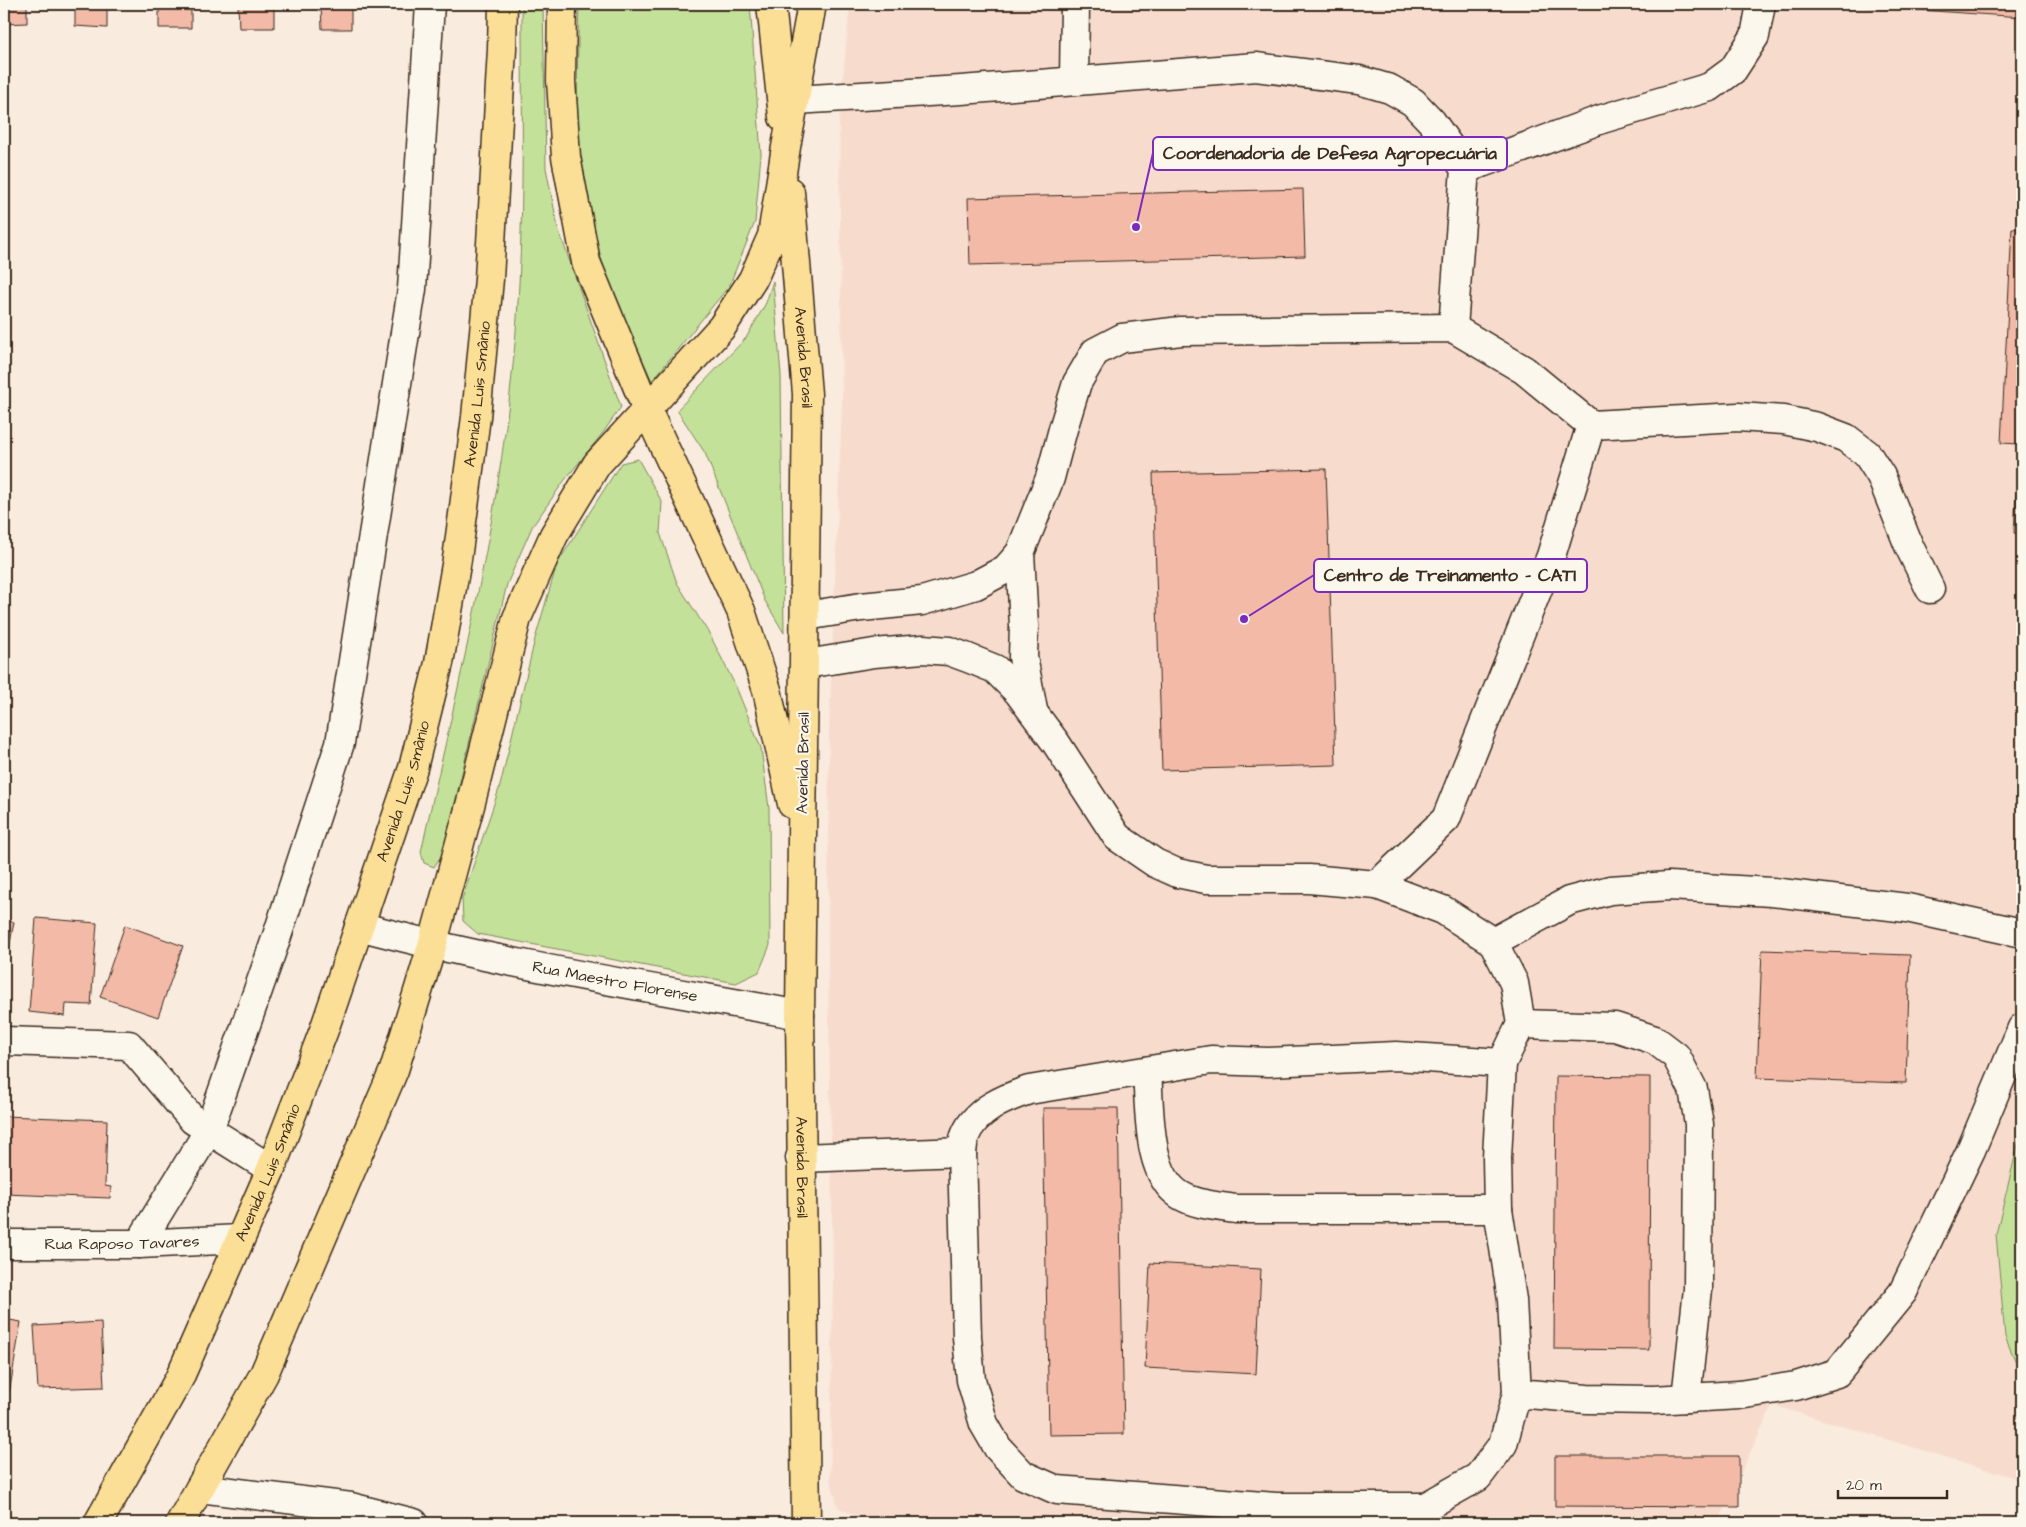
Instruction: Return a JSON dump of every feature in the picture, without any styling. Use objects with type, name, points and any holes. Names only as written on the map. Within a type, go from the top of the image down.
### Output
[{"type":"main road","name":"Avenida Luis Smânio","points":[[98,1523],[179,1379],[271,1169],[324,1030],[413,768],[439,663],[457,559],[476,417],[489,279],[503,4]]},
{"type":"main road","points":[[562,4],[561,82],[566,157],[586,262],[647,410],[741,611],[767,690],[801,852]]},
{"type":"main road","name":"Avenida Brasil","points":[[771,4],[786,147],[807,394],[806,664],[801,852],[800,1015],[800,1158],[806,1523]]},
{"type":"main road","points":[[180,1523],[264,1374],[394,1070],[432,946],[471,802],[517,618],[554,535],[598,464],[722,327],[753,279],[772,236],[812,4]]},
{"type":"street","points":[[139,1244],[209,1130],[277,936],[340,743],[412,290],[430,4]]},
{"type":"street","points":[[1074,81],[1075,4]]},
{"type":"street","points":[[1465,169],[1602,119],[1710,87],[1733,70],[1754,36],[1761,4]]},
{"type":"street","points":[[795,100],[961,90],[1256,66],[1359,80],[1390,89],[1413,102],[1432,122],[1465,169],[1453,328]]},
{"type":"street","points":[[806,616],[861,606],[922,601],[976,585],[1006,570],[1020,553],[1050,478],[1078,383],[1095,352],[1122,338],[1181,331],[1453,328],[1524,370],[1591,425],[1738,417],[1784,420],[1817,427],[1846,438],[1867,454],[1881,476],[1909,546],[1930,589]]},
{"type":"street","points":[[1377,885],[1446,819],[1551,556],[1591,425]]},
{"type":"street","points":[[1020,553],[1024,626],[1023,656],[1034,714]]},
{"type":"street","points":[[806,664],[874,653],[923,649],[949,651],[994,669],[1018,692],[1056,743],[1117,837],[1155,863],[1177,872],[1206,878],[1309,879],[1377,885],[1443,910],[1493,942],[1514,983],[1521,1024],[1502,1062],[1497,1158],[1498,1209],[1512,1300],[1518,1394],[1502,1444],[1478,1477],[1425,1507],[1276,1507],[1057,1490],[1023,1476],[998,1448],[984,1424],[971,1380],[967,1336],[962,1152],[965,1136],[975,1120],[1003,1099],[1029,1090],[1211,1060],[1269,1062],[1396,1056],[1502,1062]]},
{"type":"street","points":[[1493,942],[1569,901],[1610,890],[1669,886],[1772,892],[1907,908],[2022,933]]},
{"type":"street","name":"Rua Maestro Florense","points":[[359,926],[432,946],[504,961],[800,1015]]},
{"type":"street","points":[[1521,1024],[1614,1027],[1655,1040],[1676,1056],[1693,1089],[1699,1124],[1698,1289],[1686,1398]]},
{"type":"street","points":[[1518,1394],[1596,1399],[1653,1400],[1686,1398],[1739,1394],[1796,1386],[1837,1373],[1903,1292],[1971,1150],[2022,1028]]},
{"type":"street","points":[[4,1041],[129,1045],[194,1120],[271,1169]]},
{"type":"street","points":[[1147,1072],[1153,1150],[1164,1177],[1179,1195],[1202,1204],[1236,1209],[1498,1209]]},
{"type":"street","points":[[800,1158],[962,1152]]},
{"type":"street","name":"Rua Raposo Tavares","points":[[4,1244],[139,1244],[240,1239]]},
{"type":"street","points":[[200,1488],[351,1507],[414,1523]]},
{"type":"shaded area","points":[[850,4],[2022,4],[2022,1480],[1772,1405],[1718,1523],[869,1523],[838,1507],[830,1479],[833,1278],[828,962],[829,732],[842,402],[839,120]]},
{"type":"green space","points":[[522,4],[543,4],[546,168],[558,228],[621,407],[564,481],[532,527],[507,584],[443,853],[434,867],[424,863],[421,852],[475,610],[497,488],[513,365],[521,230]]},
{"type":"green space","points":[[579,4],[750,4],[761,154],[755,222],[729,286],[652,381],[628,329],[607,275],[588,210],[583,181],[578,122]]},
{"type":"green space","points":[[773,281],[781,375],[784,633],[765,601],[705,453],[677,410],[746,338],[766,303]]},
{"type":"green space","points":[[638,459],[662,502],[660,533],[677,583],[710,635],[736,687],[761,748],[769,808],[770,945],[759,972],[736,983],[478,934],[463,921],[462,899],[500,786],[535,639],[557,564],[621,463]]},
{"type":"green space","points":[[2022,1128],[2022,1376],[2005,1337],[1996,1234]]},
{"type":"building","points":[[4,4],[27,4],[27,23],[4,24]]},
{"type":"building","points":[[75,4],[107,4],[107,28],[75,26]]},
{"type":"building","points":[[159,4],[191,4],[191,28],[159,28]]},
{"type":"building","points":[[238,4],[274,4],[274,28],[239,28]]},
{"type":"building","points":[[321,4],[351,4],[351,29],[322,29]]},
{"type":"building","points":[[1830,4],[2022,4],[2022,17]]},
{"type":"building","points":[[1303,189],[1305,256],[970,265],[968,198]]},
{"type":"building","points":[[2012,228],[2022,229],[2022,534],[2014,533],[2019,444],[2001,443]]},
{"type":"building","points":[[1326,469],[1336,765],[1162,770],[1153,473]]},
{"type":"building","points":[[36,918],[97,923],[91,1005],[66,1004],[65,1016],[29,1012]]},
{"type":"building","points":[[4,920],[14,922],[4,975]]},
{"type":"building","points":[[125,925],[183,946],[158,1017],[100,997]]},
{"type":"building","points":[[1762,950],[1910,955],[1906,1083],[1757,1078]]},
{"type":"building","points":[[1556,1076],[1650,1077],[1649,1350],[1554,1349]]},
{"type":"building","points":[[1043,1108],[1118,1108],[1124,1434],[1049,1435]]},
{"type":"building","points":[[4,1116],[107,1120],[105,1186],[111,1187],[110,1198],[4,1194]]},
{"type":"building","points":[[1150,1263],[1261,1269],[1256,1374],[1145,1368]]},
{"type":"building","points":[[4,1319],[21,1322],[6,1412],[4,1411]]},
{"type":"building","points":[[101,1322],[104,1387],[38,1389],[34,1326]]},
{"type":"building","points":[[1555,1456],[1739,1456],[1739,1507],[1555,1506]]},
{"type":"place","name":"Coordenadoria de Defesa Agropecuária","points":[[1136,227]]},
{"type":"place","name":"Centro de Treinamento - CATI","points":[[1244,619]]}]
